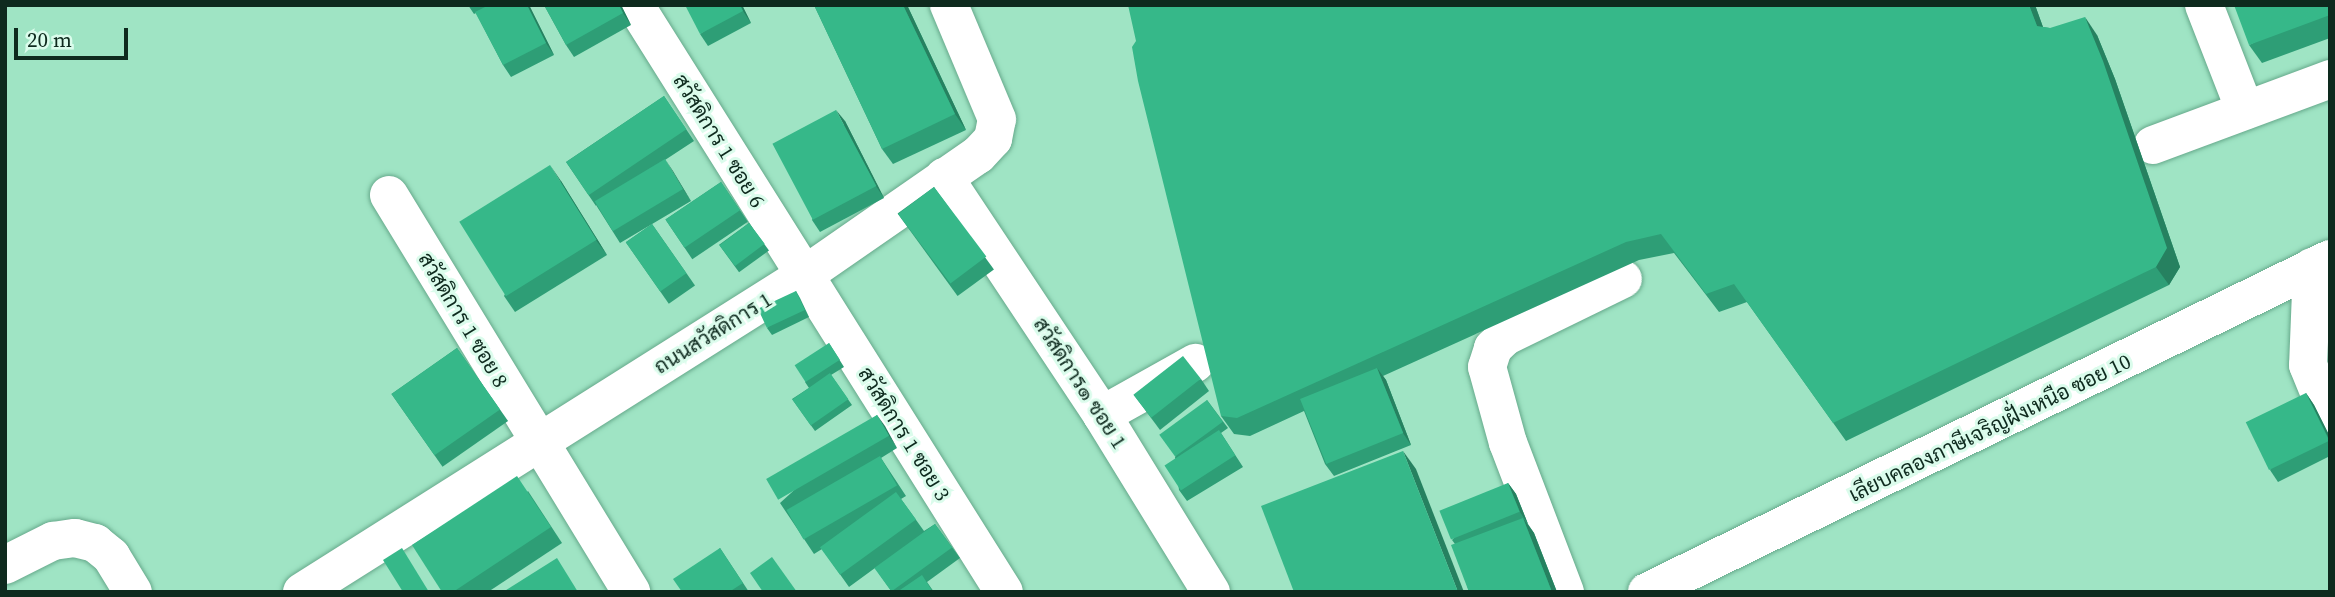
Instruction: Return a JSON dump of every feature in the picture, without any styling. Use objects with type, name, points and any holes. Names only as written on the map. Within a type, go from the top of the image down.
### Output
[{"type":"street","name":"สวัสดิการ 1 ซอย 6","points":[[635,5],[803,276]]},
{"type":"street","name":"ถนนสวัสดิการ 1","points":[[302,592],[803,276],[978,155],[993,139],[997,119],[949,5]]},
{"type":"street","points":[[2204,5],[2245,110]]},
{"type":"street","points":[[2153,145],[2330,79]]},
{"type":"street","name":"สวัสดิการ๑ ซอย 1","points":[[944,177],[1102,415],[1211,592]]},
{"type":"street","name":"สวัสดิการ 1 ซอย 8","points":[[389,195],[538,444],[631,592]]},
{"type":"street","points":[[2321,263],[2308,365],[2330,419]]},
{"type":"street","name":"เลียบคลองภาษีเจริญฝั่งเหนือ ซอย 10","points":[[1647,592],[2321,263]]},
{"type":"street","name":"สวัสดิการ 1 ซอย 3","points":[[803,276],[1004,592]]},
{"type":"street","points":[[1565,592],[1508,443],[1487,367],[1493,348],[1506,336],[1623,279]]},
{"type":"street","points":[[1102,415],[1195,363]]},
{"type":"street","points":[[5,565],[53,541],[75,538],[95,543],[111,556],[133,592]]},
{"type":"building","points":[[489,5],[527,5],[546,43],[503,65],[475,12]]},
{"type":"building","points":[[544,5],[619,5],[623,13],[566,45]]},
{"type":"building","points":[[685,5],[740,5],[743,11],[700,34]]},
{"type":"building","points":[[814,5],[903,5],[955,114],[882,149]]},
{"type":"building","points":[[1128,5],[2029,5],[2037,26],[2050,28],[2085,17],[2103,61],[2167,248],[2156,267],[1833,423],[1734,284],[1706,294],[1661,234],[1626,242],[1237,418],[1221,416],[1138,81],[1132,47],[1136,41]]},
{"type":"building","points":[[2234,5],[2330,5],[2330,15],[2249,45]]},
{"type":"building","points":[[664,96],[686,129],[589,195],[566,162]]},
{"type":"building","points":[[836,110],[876,186],[813,220],[772,144]]},
{"type":"building","points":[[665,159],[683,189],[613,231],[595,201]]},
{"type":"building","points":[[550,165],[597,240],[506,296],[459,222]]},
{"type":"building","points":[[721,182],[740,210],[684,248],[665,219]]},
{"type":"building","points":[[934,187],[986,256],[950,284],[898,214]]},
{"type":"building","points":[[749,223],[765,244],[735,266],[719,245]]},
{"type":"building","points":[[652,224],[686,273],[660,292],[626,242]]},
{"type":"building","points":[[796,291],[805,310],[767,328],[758,309]]},
{"type":"building","points":[[829,343],[840,360],[806,382],[795,365]]},
{"type":"building","points":[[457,348],[500,409],[434,455],[391,394]]},
{"type":"building","points":[[1183,356],[1201,379],[1151,418],[1133,395]]},
{"type":"building","points":[[1377,368],[1403,433],[1326,464],[1300,399]]},
{"type":"building","points":[[830,373],[848,399],[811,426],[792,399]]},
{"type":"building","points":[[2306,393],[2329,441],[2269,470],[2246,422]]},
{"type":"building","points":[[1207,400],[1223,422],[1175,457],[1159,435]]},
{"type":"building","points":[[877,415],[889,436],[778,500],[766,479]]},
{"type":"building","points":[[1219,430],[1235,455],[1181,491],[1164,465]]},
{"type":"building","points":[[1403,451],[1458,592],[1294,592],[1261,506]]},
{"type":"building","points":[[880,456],[897,485],[803,539],[786,510]]},
{"type":"building","points":[[517,476],[551,527],[453,592],[442,592],[412,545]]},
{"type":"building","points":[[1508,483],[1520,512],[1451,539],[1439,511]]},
{"type":"building","points":[[896,492],[916,520],[840,575],[820,547]]},
{"type":"building","points":[[1523,518],[1552,592],[1469,592],[1451,545]]},
{"type":"building","points":[[935,524],[952,547],[891,592],[874,568]]},
{"type":"building","points":[[402,548],[429,592],[403,592],[383,560]]},
{"type":"building","points":[[720,548],[743,583],[729,592],[682,592],[673,579]]},
{"type":"building","points":[[772,557],[797,592],[763,592],[750,573]]},
{"type":"building","points":[[557,558],[578,592],[503,592]]},
{"type":"building","points":[[922,575],[933,592],[897,592]]}]
